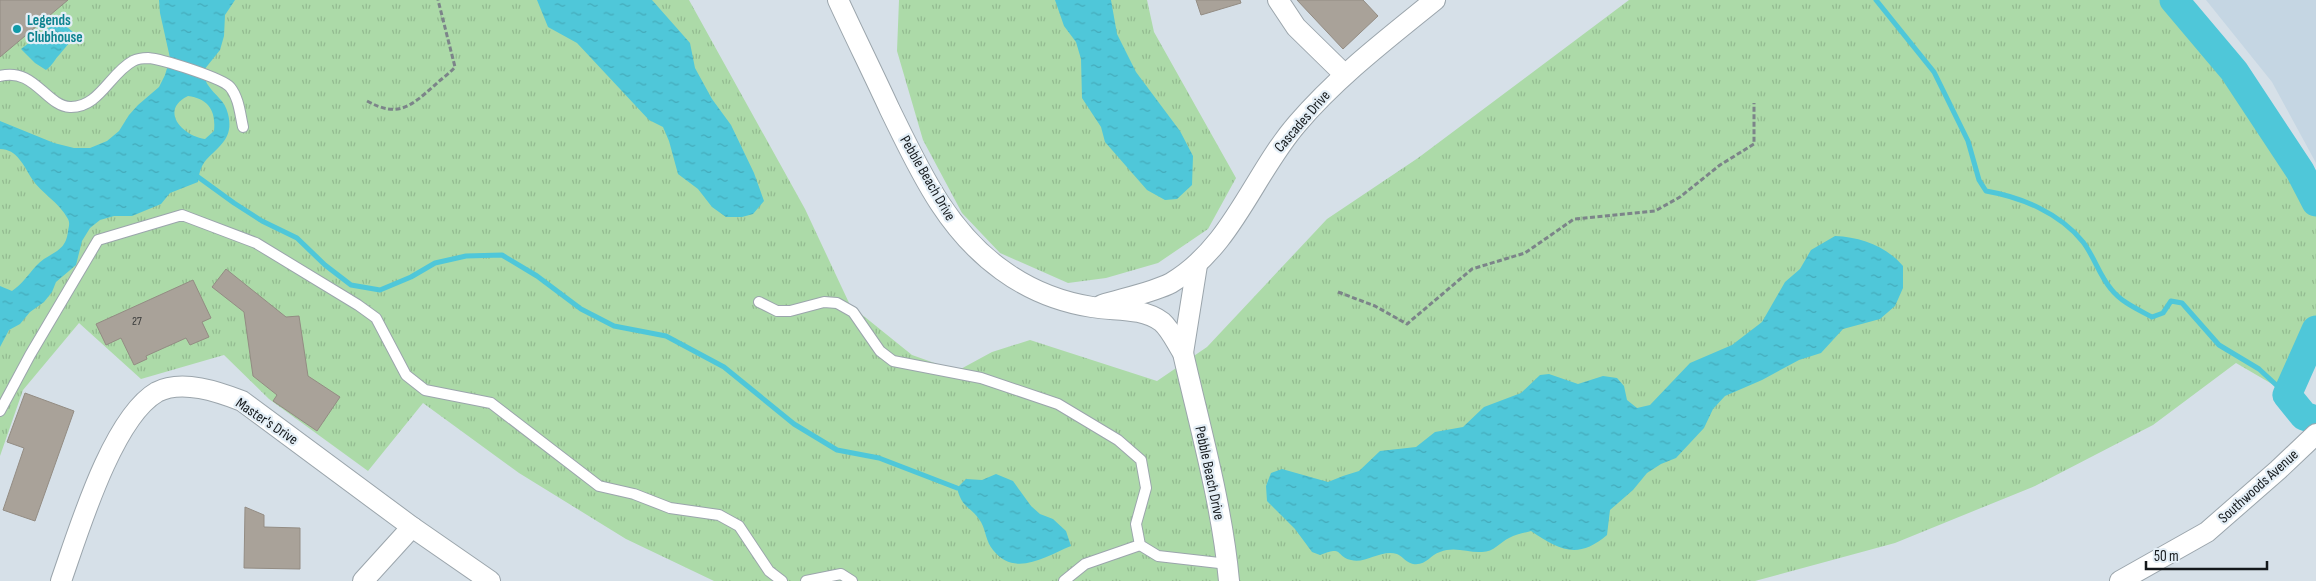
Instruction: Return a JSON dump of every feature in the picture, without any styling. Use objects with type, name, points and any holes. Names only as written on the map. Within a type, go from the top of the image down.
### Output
[{"type":"street","name":"Pebble Beach Drive","points":[[838,0],[917,165],[943,210],[970,244],[1002,270],[1060,301],[1093,308],[1130,311],[1147,315],[1162,323],[1184,353],[1218,507],[1228,573]]},
{"type":"street","points":[[1278,0],[1296,27],[1344,74]]},
{"type":"street","name":"Cascades Drive","points":[[1197,265],[1232,222],[1276,150],[1344,74],[1435,0]]},
{"type":"street","points":[[1093,308],[1169,284],[1197,265]]},
{"type":"street","points":[[1184,353],[1197,265]]},
{"type":"street","name":"Master's Drive","points":[[61,581],[98,478],[130,419],[143,402],[159,391],[183,387],[214,390],[242,402],[412,527],[490,581]]},
{"type":"street","name":"Southwoods Avenue","points":[[2120,581],[2207,532],[2314,436]]},
{"type":"street","points":[[363,581],[412,527]]},
{"type":"lane","points":[[0,76],[8,74],[20,75],[68,107],[82,106],[99,94],[113,78],[134,60],[148,58],[220,79],[230,87],[236,98],[244,127]]},
{"type":"lane","points":[[0,411],[30,355],[98,240],[182,215],[256,242],[358,305],[376,318],[406,375],[425,390],[491,403],[599,486],[634,494],[670,508],[719,515],[739,526],[769,571],[782,581]]},
{"type":"lane","points":[[759,302],[777,311],[790,311],[824,302],[837,303],[853,312],[880,351],[892,361],[981,378],[1058,404],[1118,440],[1141,460],[1146,488],[1136,524],[1140,545],[1158,556],[1228,573]]},
{"type":"lane","points":[[1064,581],[1085,564],[1140,545]]},
{"type":"lane","points":[[806,581],[841,574],[852,581]]},
{"type":"path","points":[[366,101],[379,108],[397,110],[409,106],[424,96],[455,67],[438,0]]},
{"type":"path","points":[[1338,292],[1375,306],[1407,324],[1472,269],[1525,253],[1574,219],[1655,211],[1680,197],[1720,165],[1754,144],[1754,103]]},
{"type":"shaded area","points":[[2206,0],[2316,0],[2316,163],[2272,82]]},
{"type":"green space","points":[[0,0],[689,0],[805,209],[850,305],[912,355],[957,371],[992,352],[1030,340],[1157,381],[1207,347],[1327,219],[1418,158],[1629,0],[2174,0],[2234,71],[2300,171],[2316,202],[2316,330],[2292,386],[2272,384],[2236,363],[2153,425],[2035,486],[1895,543],[1755,581],[714,581],[626,539],[519,473],[423,403],[368,471],[269,399],[224,355],[141,379],[79,323],[23,390],[0,456]]},
{"type":"green space","points":[[899,0],[1147,0],[1154,32],[1236,178],[1208,229],[1158,263],[1106,278],[1068,283],[1000,253],[962,213],[923,140],[897,51]]},
{"type":"water","points":[[159,0],[235,0],[225,15],[224,36],[220,50],[204,70],[207,83],[227,109],[229,129],[227,135],[221,145],[204,163],[198,182],[170,193],[161,204],[132,216],[114,216],[100,220],[90,228],[82,241],[76,265],[56,282],[52,292],[44,302],[30,312],[20,324],[9,330],[0,347],[0,286],[12,291],[41,261],[60,248],[67,239],[69,223],[64,213],[36,184],[19,159],[11,152],[0,149],[0,121],[54,143],[74,148],[90,148],[107,141],[119,131],[138,105],[159,87],[165,75],[170,58]],"holes":[[[188,96],[210,107],[214,118],[214,131],[205,139],[196,137],[182,128],[177,122],[175,115],[175,108],[179,102]]]},
{"type":"water","points":[[537,0],[652,0],[690,43],[695,68],[712,99],[731,125],[754,173],[764,201],[753,214],[742,217],[726,217],[712,207],[698,189],[678,174],[663,127],[649,120],[577,43],[548,27]]},
{"type":"water","points":[[1055,0],[1111,0],[1117,34],[1136,72],[1180,131],[1193,156],[1192,185],[1177,199],[1165,200],[1147,190],[1105,142],[1101,127],[1082,98],[1081,59],[1076,42],[1064,26]]},
{"type":"water","points":[[59,20],[74,33],[68,44],[46,70],[35,63],[21,49]]},
{"type":"water","points":[[1835,236],[1854,238],[1872,244],[1889,253],[1903,266],[1903,288],[1895,306],[1880,319],[1843,329],[1821,353],[1799,360],[1762,380],[1725,396],[1713,409],[1704,428],[1676,458],[1661,464],[1647,473],[1633,490],[1610,510],[1607,535],[1587,548],[1569,550],[1551,543],[1531,531],[1512,537],[1486,552],[1446,550],[1437,553],[1425,562],[1417,564],[1391,553],[1357,561],[1346,558],[1336,551],[1320,555],[1312,552],[1295,529],[1267,501],[1266,486],[1271,473],[1282,469],[1328,482],[1359,471],[1380,451],[1416,447],[1435,432],[1463,427],[1484,407],[1521,393],[1540,375],[1549,374],[1578,384],[1603,376],[1617,378],[1624,386],[1627,400],[1637,408],[1650,405],[1690,363],[1732,345],[1762,322],[1785,282],[1800,269],[1811,250]]},
{"type":"water","points":[[996,474],[1013,481],[1031,506],[1040,514],[1053,519],[1066,531],[1071,546],[1041,559],[1021,564],[1011,563],[993,550],[981,522],[961,500],[957,488],[966,479],[982,480]]},
{"type":"building","name":"Legends Clubhouse","points":[[0,0],[68,0],[0,57]]},
{"type":"building","points":[[1196,0],[1240,0],[1241,3],[1201,15]]},
{"type":"building","points":[[1297,0],[1363,0],[1378,16],[1343,49]]},
{"type":"building","points":[[226,269],[286,317],[299,316],[308,376],[340,397],[317,431],[273,401],[277,395],[253,376],[244,312],[212,287]]},
{"type":"building","points":[[193,280],[211,318],[202,322],[209,337],[190,345],[186,338],[146,356],[147,359],[134,365],[121,338],[106,345],[96,324]]},
{"type":"building","points":[[25,393],[74,411],[35,521],[3,510],[24,448],[7,442]]},
{"type":"building","points":[[245,507],[264,515],[264,527],[300,528],[300,569],[244,568]]},
{"type":"waterway","points":[[1876,0],[1934,72],[1968,141],[1979,180],[1986,191],[2026,202],[2063,223],[2083,242],[2111,289],[2135,308],[2152,317],[2163,313],[2171,301],[2182,303],[2219,345],[2259,369],[2287,395]]},
{"type":"waterway","points":[[2174,0],[2234,71],[2300,171],[2316,202]]},
{"type":"waterway","points":[[194,174],[262,221],[297,238],[325,265],[351,285],[380,290],[411,277],[435,263],[466,256],[502,255],[537,276],[581,309],[614,326],[666,336],[724,367],[794,424],[837,450],[879,458],[957,488]]},
{"type":"waterway","points":[[2316,330],[2287,395],[2304,416],[2316,420]]},
{"type":"place","name":"Legends Clubhouse","points":[[17,29]]}]
